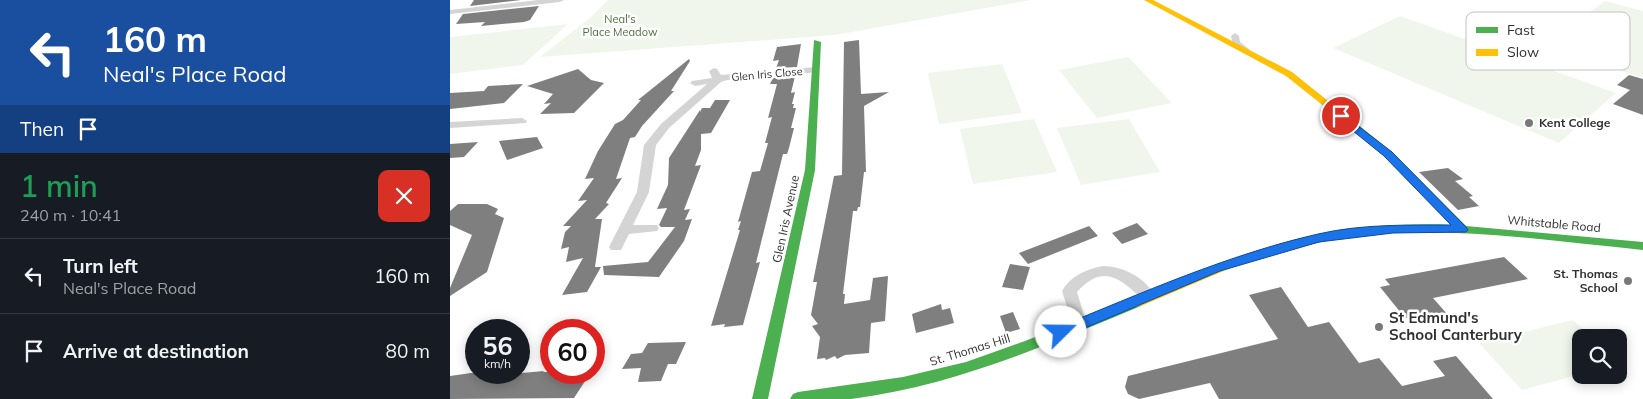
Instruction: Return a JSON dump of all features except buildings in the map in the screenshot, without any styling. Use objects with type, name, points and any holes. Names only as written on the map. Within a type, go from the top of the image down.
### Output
[{"type":"street","points":[[450,12],[560,0]]},
{"type":"street","points":[[1148,0],[1289,74],[1376,144],[1462,230]]},
{"type":"street","points":[[1235,36],[1236,43],[1246,51]]},
{"type":"street","name":"Glen Iris Avenue","points":[[760,399],[810,170],[817,42]]},
{"type":"street","name":"Glen Iris Close","points":[[695,82],[716,76],[816,70]]},
{"type":"street","name":"Glen Iris Close","points":[[616,247],[646,182],[647,158],[650,145],[665,126],[716,76]]},
{"type":"street","points":[[450,125],[494,119],[522,121]]},
{"type":"street","points":[[624,230],[652,228]]},
{"type":"street","name":"St. Thomas Hill","points":[[798,399],[865,390],[965,368],[1079,325],[1216,268],[1319,238],[1393,229],[1462,230]]},
{"type":"street","name":"Whitstable Road","points":[[1462,230],[1643,246]]},
{"type":"street","points":[[1079,325],[1069,291],[1077,281],[1091,275],[1103,270],[1118,272],[1148,296]]},
{"type":"green space","name":"Neal's Place Meadow","points":[[608,0],[1031,0],[835,35],[540,57],[591,17]]},
{"type":"green space","points":[[1605,1],[1643,11],[1643,78],[1619,70],[1630,70],[1630,12],[1590,12]]},
{"type":"green space","points":[[1400,16],[1466,40],[1466,70],[1551,70],[1616,93],[1559,143],[1333,48]]},
{"type":"green space","points":[[568,24],[523,65],[450,74],[450,37]]},
{"type":"green space","points":[[1128,57],[1172,103],[1097,118],[1059,70]]},
{"type":"green space","points":[[1002,64],[1022,113],[939,124],[928,73]]},
{"type":"green space","points":[[1034,119],[1057,172],[973,184],[960,129]]},
{"type":"green space","points":[[1129,119],[1160,172],[1081,185],[1057,128]]},
{"type":"green space","points":[[1573,320],[1583,329],[1572,329],[1572,376],[1522,390],[1479,343]]},
{"type":"traffic: fast","points":[[760,399],[810,170],[817,42]]},
{"type":"traffic: fast","points":[[1348,121],[1388,154],[1462,229]]},
{"type":"traffic: fast","points":[[1279,248],[1361,231],[1432,228],[1502,232],[1643,246]]},
{"type":"traffic: fast","points":[[798,399],[861,391],[966,368],[1031,345],[1136,302]]},
{"type":"traffic: slow","points":[[1148,0],[1289,74],[1348,121]]},
{"type":"traffic: slow","points":[[1136,302],[1229,264],[1279,248]]},
{"type":"place","name":"Kent College","points":[[1529,123]]},
{"type":"place","name":"St. Thomas School","points":[[1628,281]]},
{"type":"place","name":"St Edmund's School Canterbury","points":[[1379,327]]},
{"type":"route","points":[[1061,332],[1216,268],[1319,238],[1393,229],[1462,230],[1388,154],[1341,116]]}]
